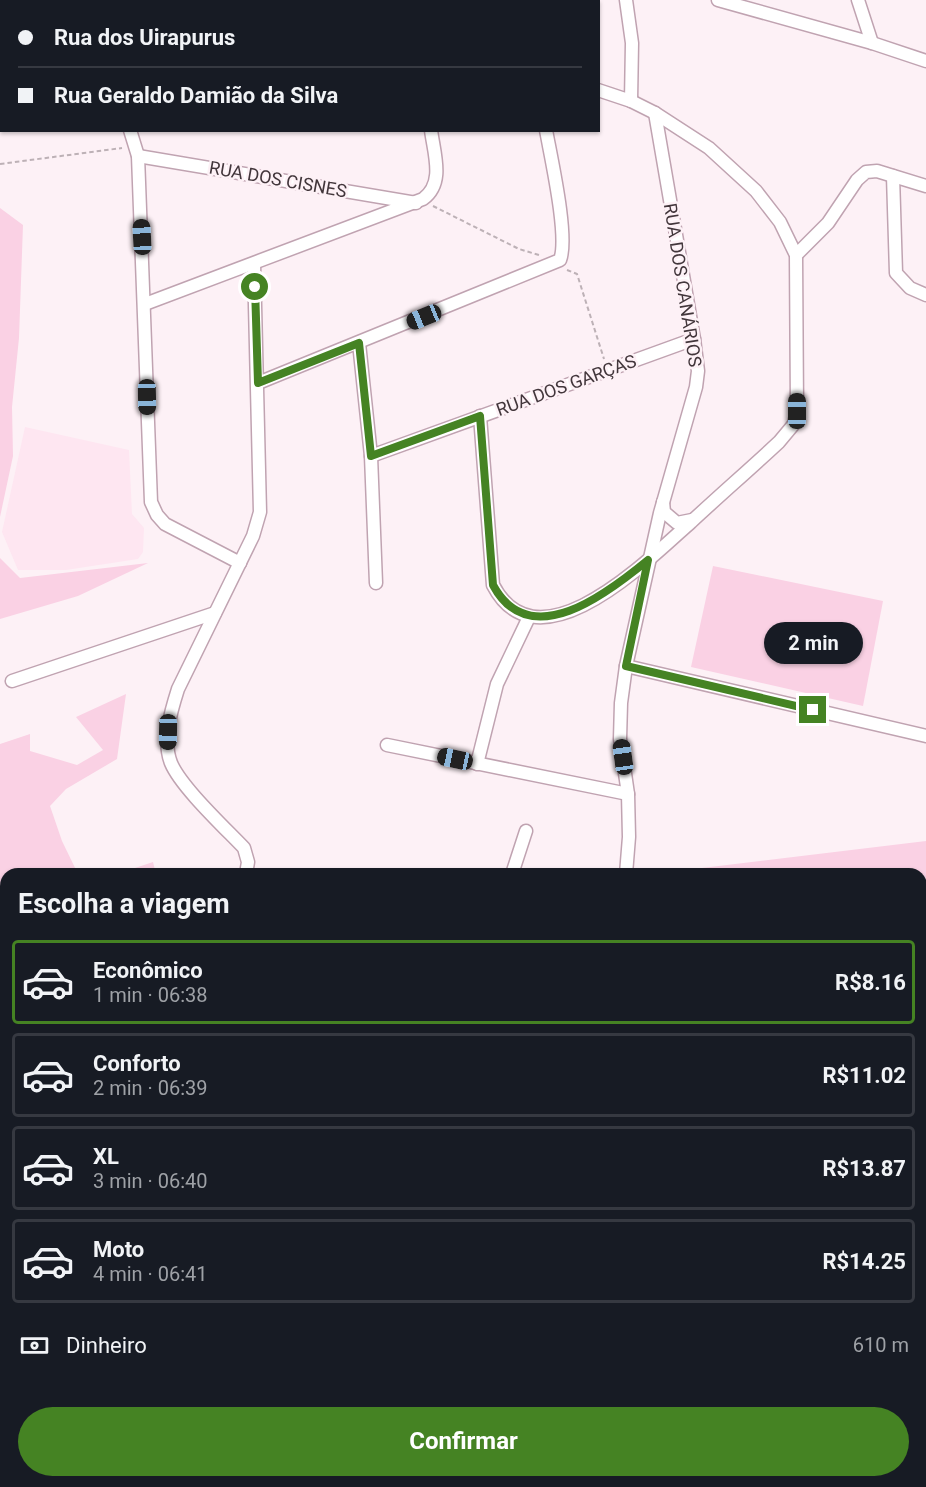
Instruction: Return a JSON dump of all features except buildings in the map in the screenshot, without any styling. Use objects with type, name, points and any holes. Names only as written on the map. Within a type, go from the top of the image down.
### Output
[{"type":"street","points":[[626,0],[632,43],[630,101]]},
{"type":"street","points":[[718,0],[744,4],[926,61]]},
{"type":"street","points":[[858,0],[872,43]]},
{"type":"street","points":[[480,416],[493,585],[498,596],[509,607],[529,617],[557,615],[591,602],[622,582],[779,442],[794,424],[797,411],[796,255],[780,222],[756,191],[709,148],[655,113],[600,91]]},
{"type":"street","name":"RUA DOS CANÁRIOS","points":[[626,868],[629,837],[628,794],[621,739],[621,703],[626,666],[648,560],[696,387],[698,371],[655,113]]},
{"type":"street","points":[[131,132],[138,151],[151,502],[157,515],[165,524],[240,563]]},
{"type":"street","points":[[145,303],[420,201],[433,189],[437,176],[431,132]]},
{"type":"street","points":[[258,383],[556,263],[562,252],[561,228],[546,132]]},
{"type":"street","name":"RUA DOS CISNES","points":[[138,151],[420,201]]},
{"type":"street","points":[[796,255],[828,223],[861,176],[872,171],[926,186]]},
{"type":"street","points":[[893,176],[896,273],[910,288],[926,296]]},
{"type":"street","points":[[247,868],[248,862],[244,848],[183,782],[171,763],[168,748],[171,711],[178,689],[253,536],[260,512],[254,264]]},
{"type":"street","name":"RUA DOS GARÇAS","points":[[371,456],[694,339]]},
{"type":"street","points":[[359,343],[371,456],[376,583]]},
{"type":"street","points":[[663,501],[664,512],[677,523],[693,519]]},
{"type":"street","points":[[12,681],[215,613]]},
{"type":"street","points":[[477,764],[497,684],[529,617]]},
{"type":"street","points":[[626,666],[926,736]]},
{"type":"street","points":[[387,745],[628,794]]},
{"type":"street","points":[[514,868],[526,831]]},
{"type":"path","points":[[0,164],[138,151]]},
{"type":"path","points":[[420,201],[577,274],[608,371]]},
{"type":"shaded area","points":[[0,208],[23,225],[19,338],[12,407],[13,456],[0,517]]},
{"type":"shaded area","points":[[25,427],[129,450],[132,514],[144,528],[143,552],[138,559],[66,570],[18,570],[2,532]]},
{"type":"shaded area","points":[[0,558],[20,578],[148,563],[78,596],[0,619]]},
{"type":"shaded area","points":[[713,566],[883,601],[863,706],[691,667]]},
{"type":"shaded area","points":[[126,694],[117,759],[66,789],[50,806],[62,841],[75,868],[0,868],[0,744],[30,734],[30,751],[77,765],[103,750],[76,717]]},
{"type":"shaded area","points":[[926,841],[926,868],[702,868]]},
{"type":"shaded area","points":[[153,862],[154,868],[135,868]]},
{"type":"route","points":[[255,287],[258,383],[359,343],[371,456],[480,416],[490,567],[493,585],[498,596],[509,607],[529,617],[539,618],[576,609],[622,582],[648,560],[626,666],[813,710]]}]
